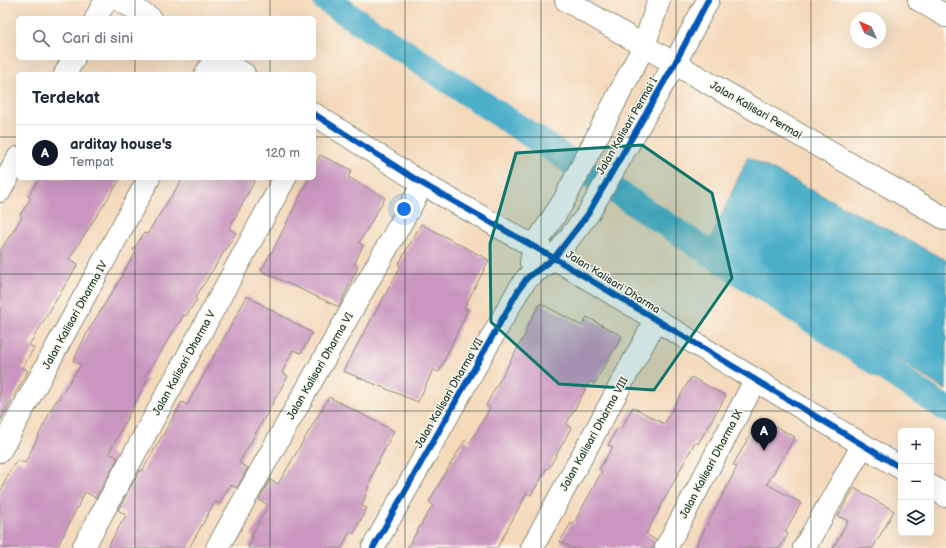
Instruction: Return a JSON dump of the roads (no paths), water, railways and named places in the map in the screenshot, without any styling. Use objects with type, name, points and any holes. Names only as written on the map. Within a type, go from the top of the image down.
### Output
[{"type":"street","points":[[97,16],[106,0]]},
{"type":"street","points":[[120,0],[147,16]]},
{"type":"street","name":"Jalan Kalisari Permai","points":[[566,0],[946,219]]},
{"type":"street","name":"Jalan Kalisari Permai I","points":[[534,247],[563,202],[644,46],[658,0]]},
{"type":"street","name":"Jalan Kalisari Permai I","points":[[554,258],[588,214],[675,63],[708,0]]},
{"type":"street","points":[[919,0],[946,16]]},
{"type":"street","points":[[66,72],[73,60]]},
{"type":"street","points":[[207,72],[215,60]]},
{"type":"street","points":[[220,60],[240,72]]},
{"type":"street","name":"Jalan Kalisari Dharma","points":[[316,120],[423,184],[554,258],[898,466]]},
{"type":"street","points":[[0,191],[16,162]]},
{"type":"street","name":"Jalan Kalisari Dharma IV","points":[[0,451],[148,180]]},
{"type":"street","name":"Jalan Kalisari Dharma V","points":[[83,548],[284,180]]},
{"type":"street","name":"Jalan Kalisari Dharma VI","points":[[217,548],[423,184]]},
{"type":"street","name":"Jalan Kalisari Dharma VII","points":[[373,548],[527,278],[534,247]]},
{"type":"street","name":"Jalan Kalisari Dharma VII","points":[[527,278],[554,258]]},
{"type":"street","name":"Jalan Kalisari Dharma VIII","points":[[532,548],[656,320]]},
{"type":"street","name":"Jalan Kalisari Dharma IX","points":[[666,548],[755,380]]},
{"type":"street","points":[[804,548],[863,445]]},
{"type":"street","points":[[934,488],[946,496]]},
{"type":"water","points":[[748,157],[946,260],[946,390],[708,245]]},
{"type":"waterway","points":[[326,0],[946,409]]},
{"type":"place","name":"arditay house's","points":[[764,451]]}]
